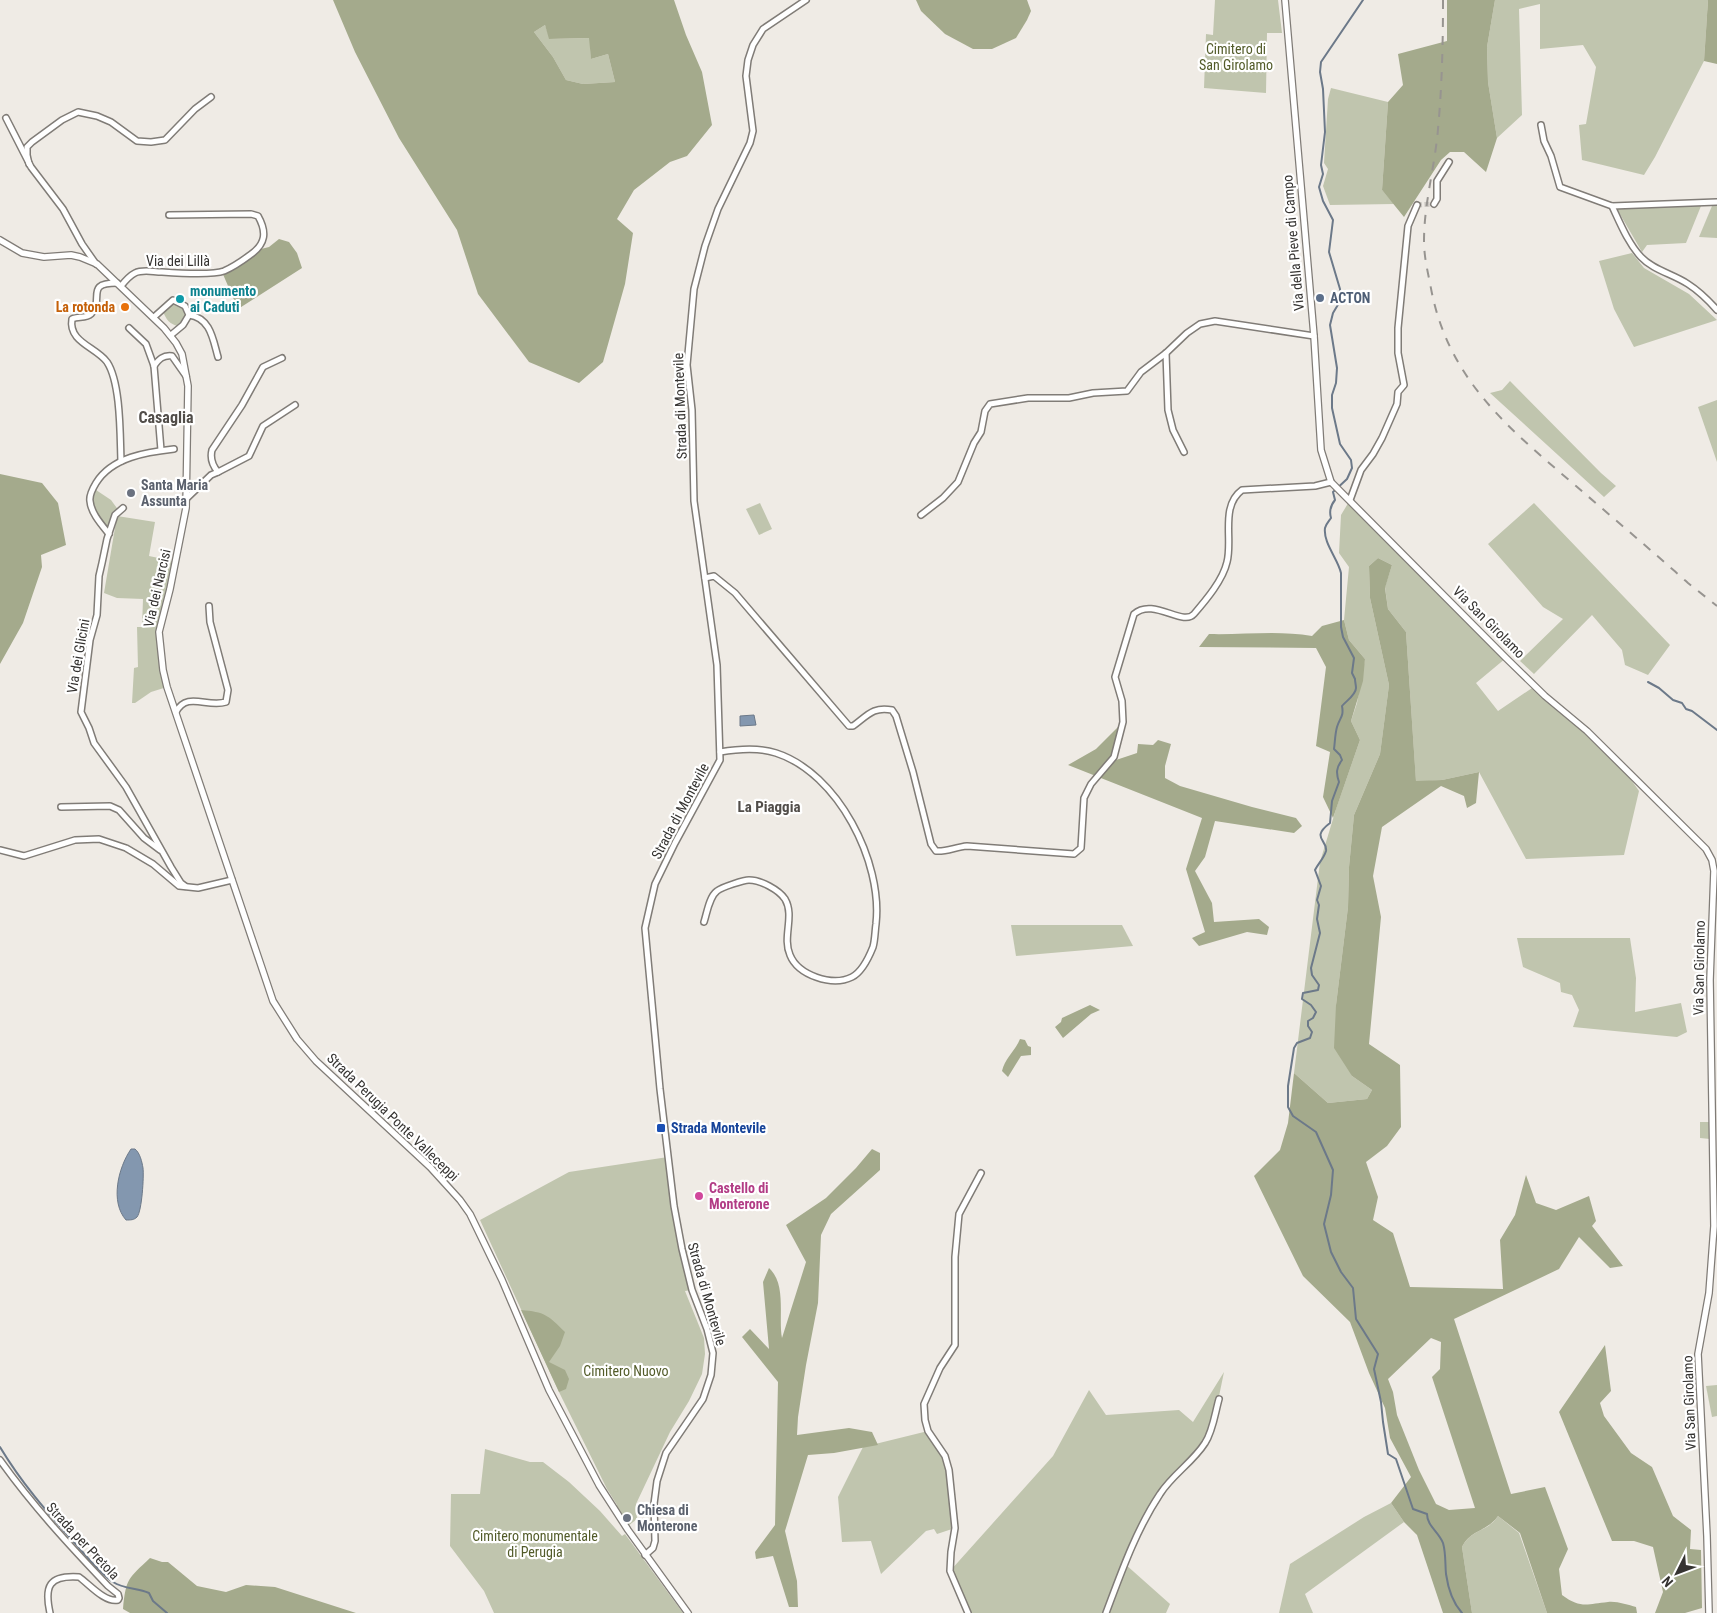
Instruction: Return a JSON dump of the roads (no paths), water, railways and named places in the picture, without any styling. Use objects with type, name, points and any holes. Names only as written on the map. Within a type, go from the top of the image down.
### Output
[{"type":"street","name":"Strada di Montevile","points":[[645,1555],[653,1548],[655,1541],[654,1504],[657,1481],[666,1453],[704,1399],[711,1375],[713,1353],[707,1329],[692,1290],[674,1206],[645,928],[655,884],[675,842],[720,760],[717,665],[694,501],[692,410],[687,365],[694,290],[718,209],[750,143],[753,131],[746,76],[748,60],[753,45],[763,29],[806,0]]},
{"type":"street","name":"Via della Pieve di Campo","points":[[1285,0],[1314,336],[1321,450],[1330,482]]},
{"type":"street","points":[[29,164],[27,147],[62,120],[78,112],[104,119],[137,141],[151,142],[165,140],[195,109],[211,97]]},
{"type":"street","points":[[6,118],[29,164],[63,210],[82,244],[97,264]]},
{"type":"street","points":[[1541,125],[1544,141],[1551,156],[1560,187],[1612,206],[1717,202]]},
{"type":"street","points":[[1434,204],[1438,199],[1437,180],[1449,162]]},
{"type":"street","points":[[1350,500],[1361,470],[1382,438],[1397,404],[1398,392],[1404,385],[1398,352],[1398,328],[1408,226],[1417,204]]},
{"type":"street","points":[[1612,206],[1634,248],[1641,257],[1648,263],[1689,284],[1717,310]]},
{"type":"street","name":"Via dei Lillà","points":[[119,284],[136,273],[146,271],[222,272],[233,267],[257,250],[264,242],[263,225],[258,216],[251,214],[170,215]]},
{"type":"street","name":"Via dei Narcisi","points":[[0,240],[22,253],[44,257],[71,255],[97,264],[154,317],[171,335],[182,354],[187,378],[187,498],[177,560],[159,632],[163,670],[232,880]]},
{"type":"street","points":[[119,284],[106,283],[99,286],[96,291],[96,303],[92,313],[88,316],[77,316],[72,320],[71,326],[76,336],[106,361],[111,371],[118,407],[121,461]]},
{"type":"street","points":[[154,317],[165,305],[174,300],[185,306],[189,316]]},
{"type":"street","points":[[171,335],[183,325],[189,316]]},
{"type":"street","points":[[189,316],[198,316],[206,322],[218,358]]},
{"type":"street","points":[[921,515],[943,498],[958,482],[974,443],[982,432],[985,411],[990,404],[1028,398],[1069,398],[1128,391],[1141,372],[1200,324],[1215,321],[1314,336]]},
{"type":"street","points":[[129,328],[146,344],[154,366],[161,450]]},
{"type":"street","points":[[1166,353],[1168,410],[1173,430],[1184,452]]},
{"type":"street","points":[[154,366],[158,359],[166,355],[172,356],[187,378]]},
{"type":"street","points":[[218,472],[213,465],[212,450],[263,367],[282,358]]},
{"type":"street","points":[[187,498],[211,475],[248,456],[263,426],[295,405]]},
{"type":"street","points":[[109,534],[92,510],[90,498],[99,478],[108,468],[121,461],[154,451],[174,449]]},
{"type":"street","points":[[705,578],[714,576],[735,593],[850,726],[853,726],[872,710],[883,708],[892,710],[896,716],[910,762],[931,844],[936,850],[943,852],[956,847],[967,846],[1074,854],[1081,848],[1084,798],[1091,784],[1114,757],[1123,722],[1122,701],[1115,677],[1134,614],[1144,608],[1152,608],[1185,618],[1193,616],[1220,579],[1227,562],[1230,507],[1236,495],[1242,490],[1315,486],[1330,482]]},
{"type":"street","name":"Via San Girolamo","points":[[1330,482],[1545,696],[1587,730],[1706,849],[1712,860],[1714,871],[1710,980],[1714,1226],[1708,1293],[1698,1354],[1709,1613]]},
{"type":"street","name":"Via dei Glicini","points":[[123,508],[115,515],[99,576],[96,614],[90,640],[81,712],[94,743],[126,787],[162,852],[181,883],[185,886]]},
{"type":"street","points":[[176,712],[180,705],[186,701],[218,705],[226,702],[228,690],[210,622],[209,606]]},
{"type":"street","points":[[704,922],[711,900],[717,891],[749,880],[760,882],[784,897],[789,908],[787,944],[790,955],[799,968],[816,978],[833,980],[851,977],[862,968],[874,945],[878,910],[868,856],[846,813],[830,791],[809,770],[776,753],[744,748],[720,752]]},
{"type":"street","name":"Via dei Glicini","points":[[61,807],[110,806],[119,810],[144,838],[162,852]]},
{"type":"street","points":[[0,850],[24,856],[75,840],[99,839],[126,848],[153,864],[179,886],[198,888],[232,880]]},
{"type":"street","name":"Strada Perugia Ponte Valleceppi","points":[[232,880],[273,1001],[285,1021],[316,1061],[430,1167],[470,1214],[502,1280],[549,1390],[599,1485],[645,1555],[688,1613]]},
{"type":"street","points":[[968,1613],[950,1571],[955,1528],[949,1470],[945,1456],[928,1430],[924,1404],[940,1368],[955,1345],[955,1257],[959,1214],[981,1173]]},
{"type":"street","points":[[1106,1613],[1120,1576],[1148,1514],[1160,1493],[1206,1441],[1219,1399]]},
{"type":"street","name":"Strada per Pretola","points":[[0,1460],[19,1487],[53,1527],[120,1598],[114,1601],[106,1598],[79,1577],[62,1578],[54,1580],[49,1584],[50,1613]]},
{"type":"water","points":[[754,715],[756,725],[740,726],[740,716]]},
{"type":"water","points":[[131,1149],[135,1149],[140,1158],[143,1168],[143,1185],[139,1214],[135,1219],[126,1220],[121,1213],[117,1195],[119,1175]]},
{"type":"waterway","points":[[1363,0],[1321,62],[1320,72],[1323,89],[1325,132],[1321,165],[1323,174],[1319,187],[1323,201],[1333,220],[1329,252],[1340,289],[1339,303],[1333,313],[1330,325],[1337,368],[1336,383],[1332,395],[1332,408],[1340,444],[1351,460],[1352,468],[1347,479],[1333,492],[1335,500],[1331,506],[1331,518],[1325,527],[1325,534],[1341,573],[1341,627],[1343,637],[1354,658],[1352,673],[1355,679],[1356,691],[1342,706],[1342,715],[1336,732],[1334,749],[1342,760],[1337,771],[1339,782],[1332,801],[1330,823],[1324,828],[1320,836],[1326,851],[1315,870],[1321,886],[1317,900],[1319,905],[1317,919],[1320,933],[1311,968],[1312,975],[1319,985],[1318,990],[1303,993],[1302,999],[1311,1005],[1316,1012],[1313,1018],[1308,1021],[1308,1026],[1312,1032],[1310,1038],[1297,1043],[1294,1048],[1288,1086],[1288,1107],[1293,1116],[1316,1132],[1333,1170],[1331,1195],[1324,1224],[1331,1252],[1341,1272],[1353,1288],[1356,1319],[1378,1354],[1374,1369],[1381,1402],[1388,1454],[1396,1459],[1413,1509],[1427,1514],[1431,1526],[1443,1543],[1448,1585],[1462,1613]]},
{"type":"waterway","points":[[1648,682],[1659,688],[1673,700],[1682,703],[1686,709],[1692,711],[1717,730]]},
{"type":"waterway","points":[[0,1447],[34,1496],[107,1578],[117,1584],[149,1593],[153,1601],[167,1613]]},
{"type":"tunnel","points":[[1417,205],[1434,204]]},
{"type":"railway","points":[[1443,0],[1442,64],[1437,143],[1424,227],[1424,241],[1427,267],[1438,317],[1450,346],[1465,373],[1483,398],[1526,443],[1717,606]]},
{"type":"place","name":"ACTON","points":[[1320,298]]},
{"type":"place","name":"monumento ai Caduti","points":[[180,299]]},
{"type":"place","name":"La rotonda","points":[[125,307]]},
{"type":"place","name":"Santa Maria Assunta","points":[[131,493]]},
{"type":"place","name":"Strada Montevile","points":[[661,1128]]},
{"type":"place","name":"Castello di Monterone","points":[[699,1196]]},
{"type":"place","name":"Chiesa di Monterone","points":[[627,1518]]},
{"type":"district","name":"Casaglia","points":[[166,417]]},
{"type":"district","name":"La Piaggia","points":[[769,807]]},
{"type":"park label","name":"Cimitero di San Girolamo","points":[[1236,58]]},
{"type":"park label","name":"Cimitero Nuovo","points":[[626,1371]]},
{"type":"park label","name":"Cimitero monumentale di Perugia","points":[[535,1544]]}]
